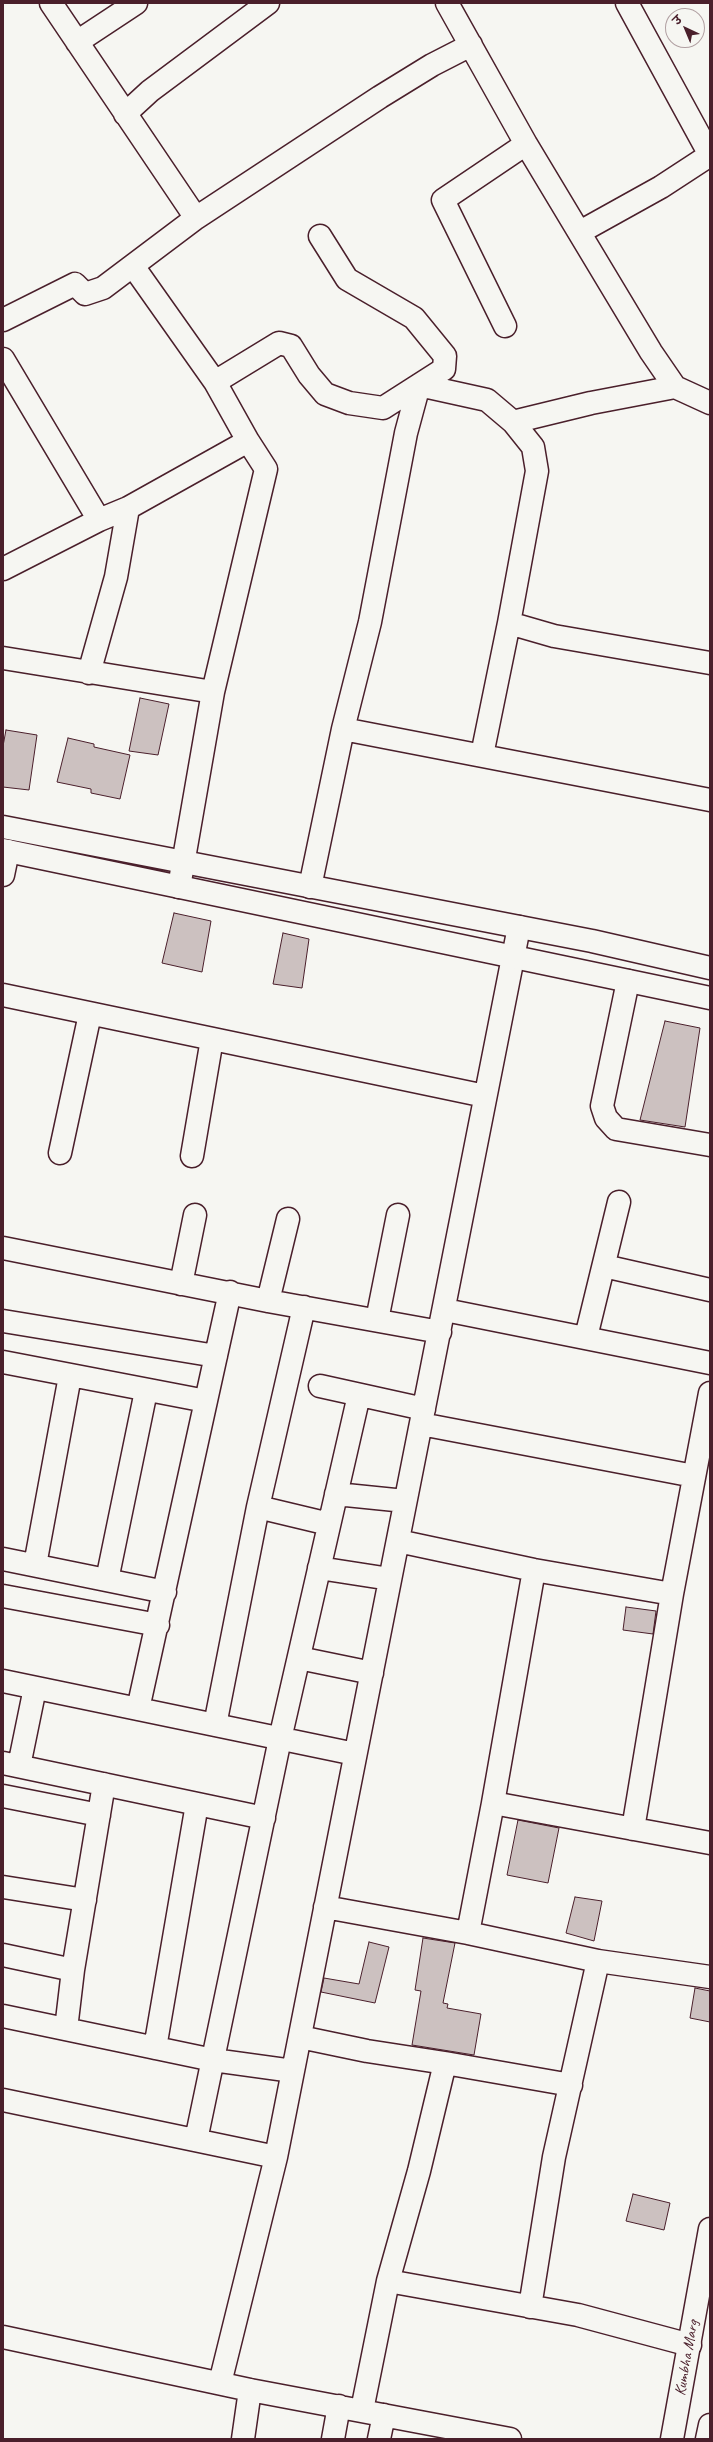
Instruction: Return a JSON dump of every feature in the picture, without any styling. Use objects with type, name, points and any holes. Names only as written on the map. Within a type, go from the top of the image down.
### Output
[{"type":"street","points":[[51,3],[196,218]]},
{"type":"street","points":[[77,42],[136,3]]},
{"type":"street","points":[[125,114],[150,91],[268,3]]},
{"type":"street","points":[[447,3],[526,144],[651,352],[675,387],[710,403]]},
{"type":"street","points":[[580,232],[661,187],[710,155],[627,3]]},
{"type":"street","points":[[3,320],[74,284],[85,294],[103,288],[196,218],[373,101],[432,65],[471,45]]},
{"type":"street","points":[[504,326],[443,200],[526,144]]},
{"type":"street","points":[[214,382],[278,343],[291,346],[309,375],[325,394],[350,403],[383,408],[444,369],[445,356],[414,318],[347,279],[320,236]]},
{"type":"street","points":[[134,266],[214,382],[266,469],[213,692],[179,887]]},
{"type":"street","points":[[3,359],[99,520]]},
{"type":"street","points":[[419,385],[487,400],[513,422],[533,447],[537,471],[509,623],[482,755]]},
{"type":"street","points":[[310,887],[343,729],[370,622],[406,433],[419,385]]},
{"type":"street","points":[[513,422],[591,403],[675,387]]},
{"type":"street","points":[[3,570],[99,520],[128,508],[248,441]]},
{"type":"street","points":[[89,673],[116,577],[128,508]]},
{"type":"street","points":[[509,623],[554,636],[710,663]]},
{"type":"street","points":[[3,658],[213,692]]},
{"type":"street","points":[[343,729],[710,800]]},
{"type":"street","points":[[3,827],[519,927],[710,968]]},
{"type":"street","points":[[3,875],[6,850],[710,998]]},
{"type":"street","points":[[220,2383],[276,2157],[405,1501],[445,1310],[485,1096],[519,927]]},
{"type":"street","points":[[628,981],[602,1106],[606,1118],[616,1129],[710,1145]]},
{"type":"street","points":[[3,995],[485,1096]]},
{"type":"street","points":[[60,1153],[90,1014]]},
{"type":"street","points":[[192,1156],[212,1039]]},
{"type":"street","points":[[586,1337],[619,1202]]},
{"type":"street","points":[[181,1284],[195,1215]]},
{"type":"street","points":[[377,1320],[398,1216]]},
{"type":"street","points":[[268,1301],[288,1219]]},
{"type":"street","points":[[4,1251],[440,1332]]},
{"type":"street","points":[[604,1266],[710,1290]]},
{"type":"street","points":[[138,1709],[158,1625],[230,1292]]},
{"type":"street","points":[[215,1725],[258,1507],[304,1307]]},
{"type":"street","points":[[445,1310],[710,1363]]},
{"type":"street","points":[[3,1320],[216,1356]]},
{"type":"street","points":[[3,1362],[146,1391],[206,1401]]},
{"type":"street","points":[[35,1565],[70,1376]]},
{"type":"street","points":[[320,1386],[359,1395],[422,1416],[694,1476]]},
{"type":"street","points":[[107,1580],[146,1391]]},
{"type":"street","points":[[633,1829],[672,1594],[710,1392]]},
{"type":"street","points":[[196,2140],[280,1739],[359,1395]]},
{"type":"street","points":[[336,1494],[405,1501]]},
{"type":"street","points":[[258,1507],[329,1524]]},
{"type":"street","points":[[398,1541],[534,1570],[672,1594]]},
{"type":"street","points":[[3,1559],[165,1592]]},
{"type":"street","points":[[319,1568],[390,1579]]},
{"type":"street","points":[[468,1933],[493,1803],[534,1570]]},
{"type":"street","points":[[3,1596],[158,1625]]},
{"type":"street","points":[[298,1658],[372,1673]]},
{"type":"street","points":[[3,1681],[355,1754]]},
{"type":"street","points":[[35,1688],[11,1764],[264,1818]]},
{"type":"street","points":[[66,2029],[73,1970],[104,1784]]},
{"type":"street","points":[[3,1796],[99,1816]]},
{"type":"street","points":[[493,1803],[710,1843]]},
{"type":"street","points":[[155,2048],[197,1804]]},
{"type":"street","points":[[3,1887],[85,1900]]},
{"type":"street","points":[[325,1907],[468,1933],[598,1961],[710,1977]]},
{"type":"street","points":[[3,1955],[73,1970]]},
{"type":"street","points":[[530,2307],[554,2156],[598,1961]]},
{"type":"street","points":[[3,2016],[213,2060],[293,2071]]},
{"type":"street","points":[[300,2036],[367,2051],[571,2085]]},
{"type":"street","points":[[362,2410],[388,2281],[419,2171],[445,2063]]},
{"type":"street","points":[[3,2100],[276,2157]]},
{"type":"street","name":"Kumbha Marg","points":[[672,2439],[710,2229]]},
{"type":"street","points":[[388,2281],[578,2316],[690,2344]]},
{"type":"street","points":[[3,2337],[250,2390],[362,2410],[384,2416],[503,2438]]},
{"type":"street","points":[[243,2439],[250,2390]]},
{"type":"street","points":[[334,2439],[339,2406]]},
{"type":"street","points":[[379,2439],[384,2416]]},
{"type":"street","points":[[707,2439],[710,2425]]},
{"type":"building","points":[[140,698],[169,704],[158,755],[129,751]]},
{"type":"building","points":[[6,730],[37,735],[29,790],[3,787],[3,746]]},
{"type":"building","points":[[68,738],[94,744],[94,747],[130,755],[120,799],[91,793],[91,789],[57,782]]},
{"type":"building","points":[[174,913],[211,921],[202,972],[162,963]]},
{"type":"building","points":[[283,933],[309,939],[302,988],[273,984]]},
{"type":"building","points":[[665,1021],[700,1028],[685,1127],[640,1120]]},
{"type":"building","points":[[626,1607],[656,1611],[653,1634],[623,1630]]},
{"type":"building","points":[[518,1820],[559,1828],[548,1883],[507,1875]]},
{"type":"building","points":[[575,1897],[602,1901],[594,1941],[566,1933]]},
{"type":"building","points":[[423,1938],[455,1943],[443,2003],[448,2004],[447,2008],[481,2014],[474,2055],[412,2045],[421,1991],[415,1990]]},
{"type":"building","points":[[369,1942],[389,1947],[375,2003],[321,1992],[324,1978],[359,1984]]},
{"type":"building","points":[[695,1988],[710,1991],[710,2022],[690,2018]]},
{"type":"building","points":[[633,2194],[670,2203],[664,2230],[626,2221]]}]
